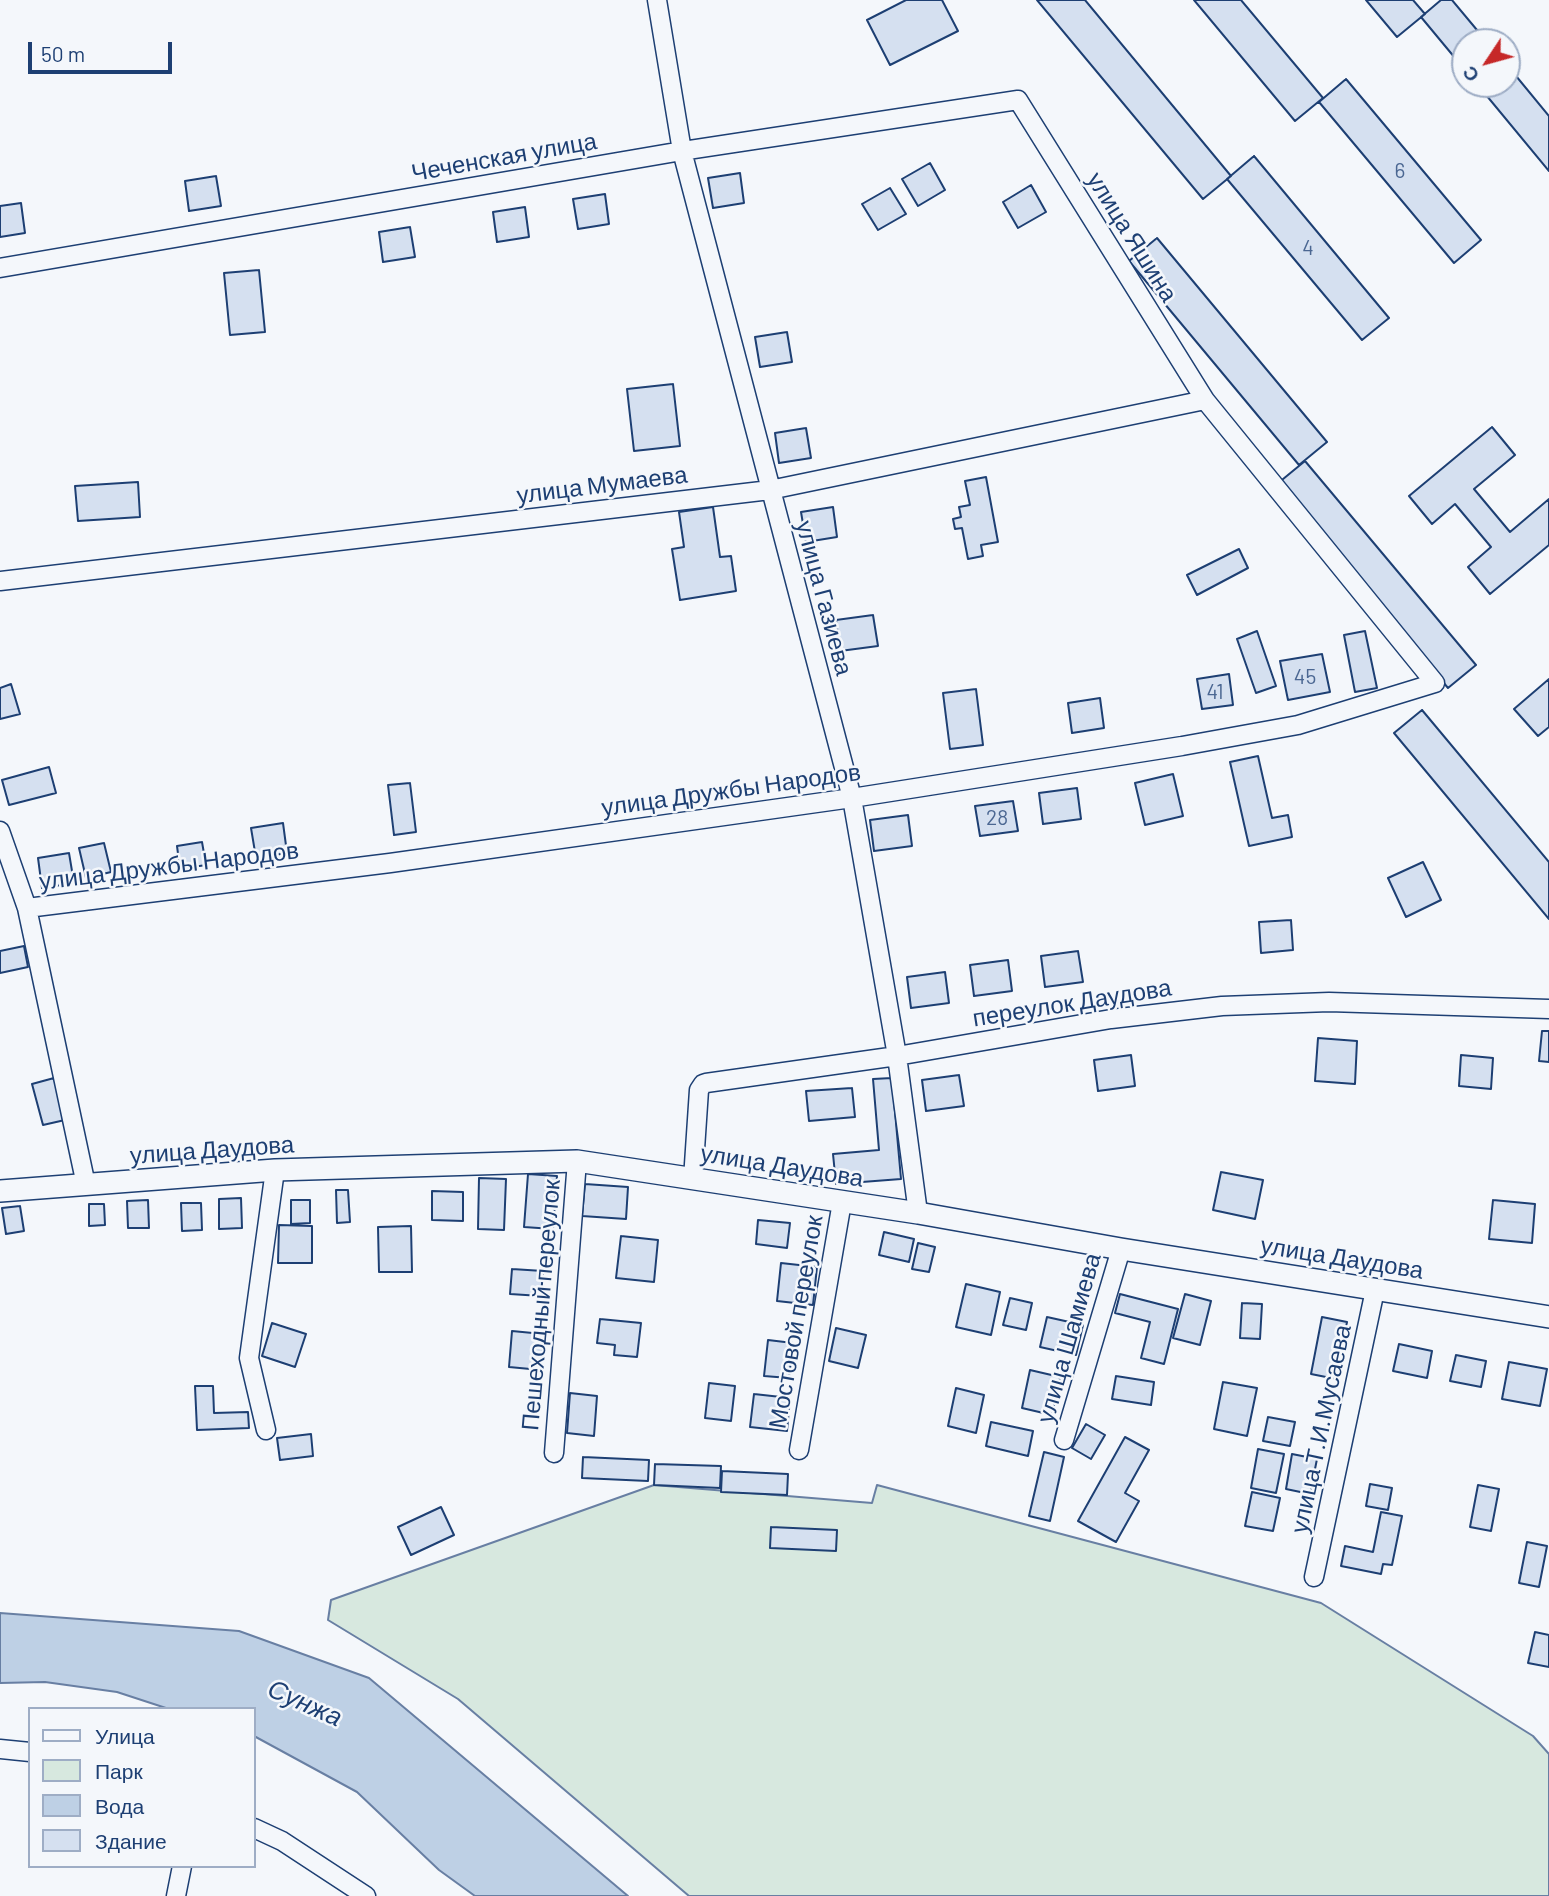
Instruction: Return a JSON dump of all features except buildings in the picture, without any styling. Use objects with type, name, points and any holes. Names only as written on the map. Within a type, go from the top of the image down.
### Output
[{"type":"street","name":"улица Газиева","points":[[657,0],[682,151],[852,797],[897,1056],[918,1213]]},
{"type":"street","name":"Чеченская улица","points":[[0,268],[682,151],[1018,100]]},
{"type":"street","name":"улица Яшина","points":[[1018,100],[1205,400],[1435,683]]},
{"type":"street","name":"улица Мумаева","points":[[0,581],[770,490],[1205,400]]},
{"type":"street","name":"улица Дружбы Народов","points":[[27,908],[390,863],[852,797],[1182,746],[1298,725],[1435,683]]},
{"type":"street","points":[[0,831],[27,908],[86,1185]]},
{"type":"street","name":"переулок Даудова","points":[[693,1179],[699,1090],[703,1084],[897,1056],[1111,1019],[1222,1006],[1329,1002],[1549,1009]]},
{"type":"street","name":"улица Даудова","points":[[0,1191],[275,1170],[577,1161],[918,1213],[1121,1249],[1549,1317]]},
{"type":"street","name":"Пешеходный переулок","points":[[554,1453],[577,1161]]},
{"type":"street","points":[[266,1430],[249,1358],[275,1170]]},
{"type":"street","name":"Мостовой переулок","points":[[799,1450],[842,1202]]},
{"type":"street","name":"улица Шамиева","points":[[1064,1440],[1121,1249]]},
{"type":"street","name":"улица Т.И.Мусаева","points":[[1314,1577],[1375,1290]]},
{"type":"street","points":[[0,1749],[28,1752]]},
{"type":"street","points":[[256,1829],[282,1841],[366,1896]]},
{"type":"street","points":[[176,1896],[183,1868]]},
{"type":"green space","points":[[654,1485],[872,1503],[877,1485],[1321,1603],[1533,1736],[1549,1754],[1549,1896],[689,1896],[458,1699],[328,1620],[331,1600]]},
{"type":"water","name":"Сунжа","points":[[0,1613],[239,1631],[369,1678],[628,1896],[475,1896],[439,1870],[357,1792],[256,1737],[256,1707],[163,1707],[117,1692],[45,1682],[0,1683]]}]
